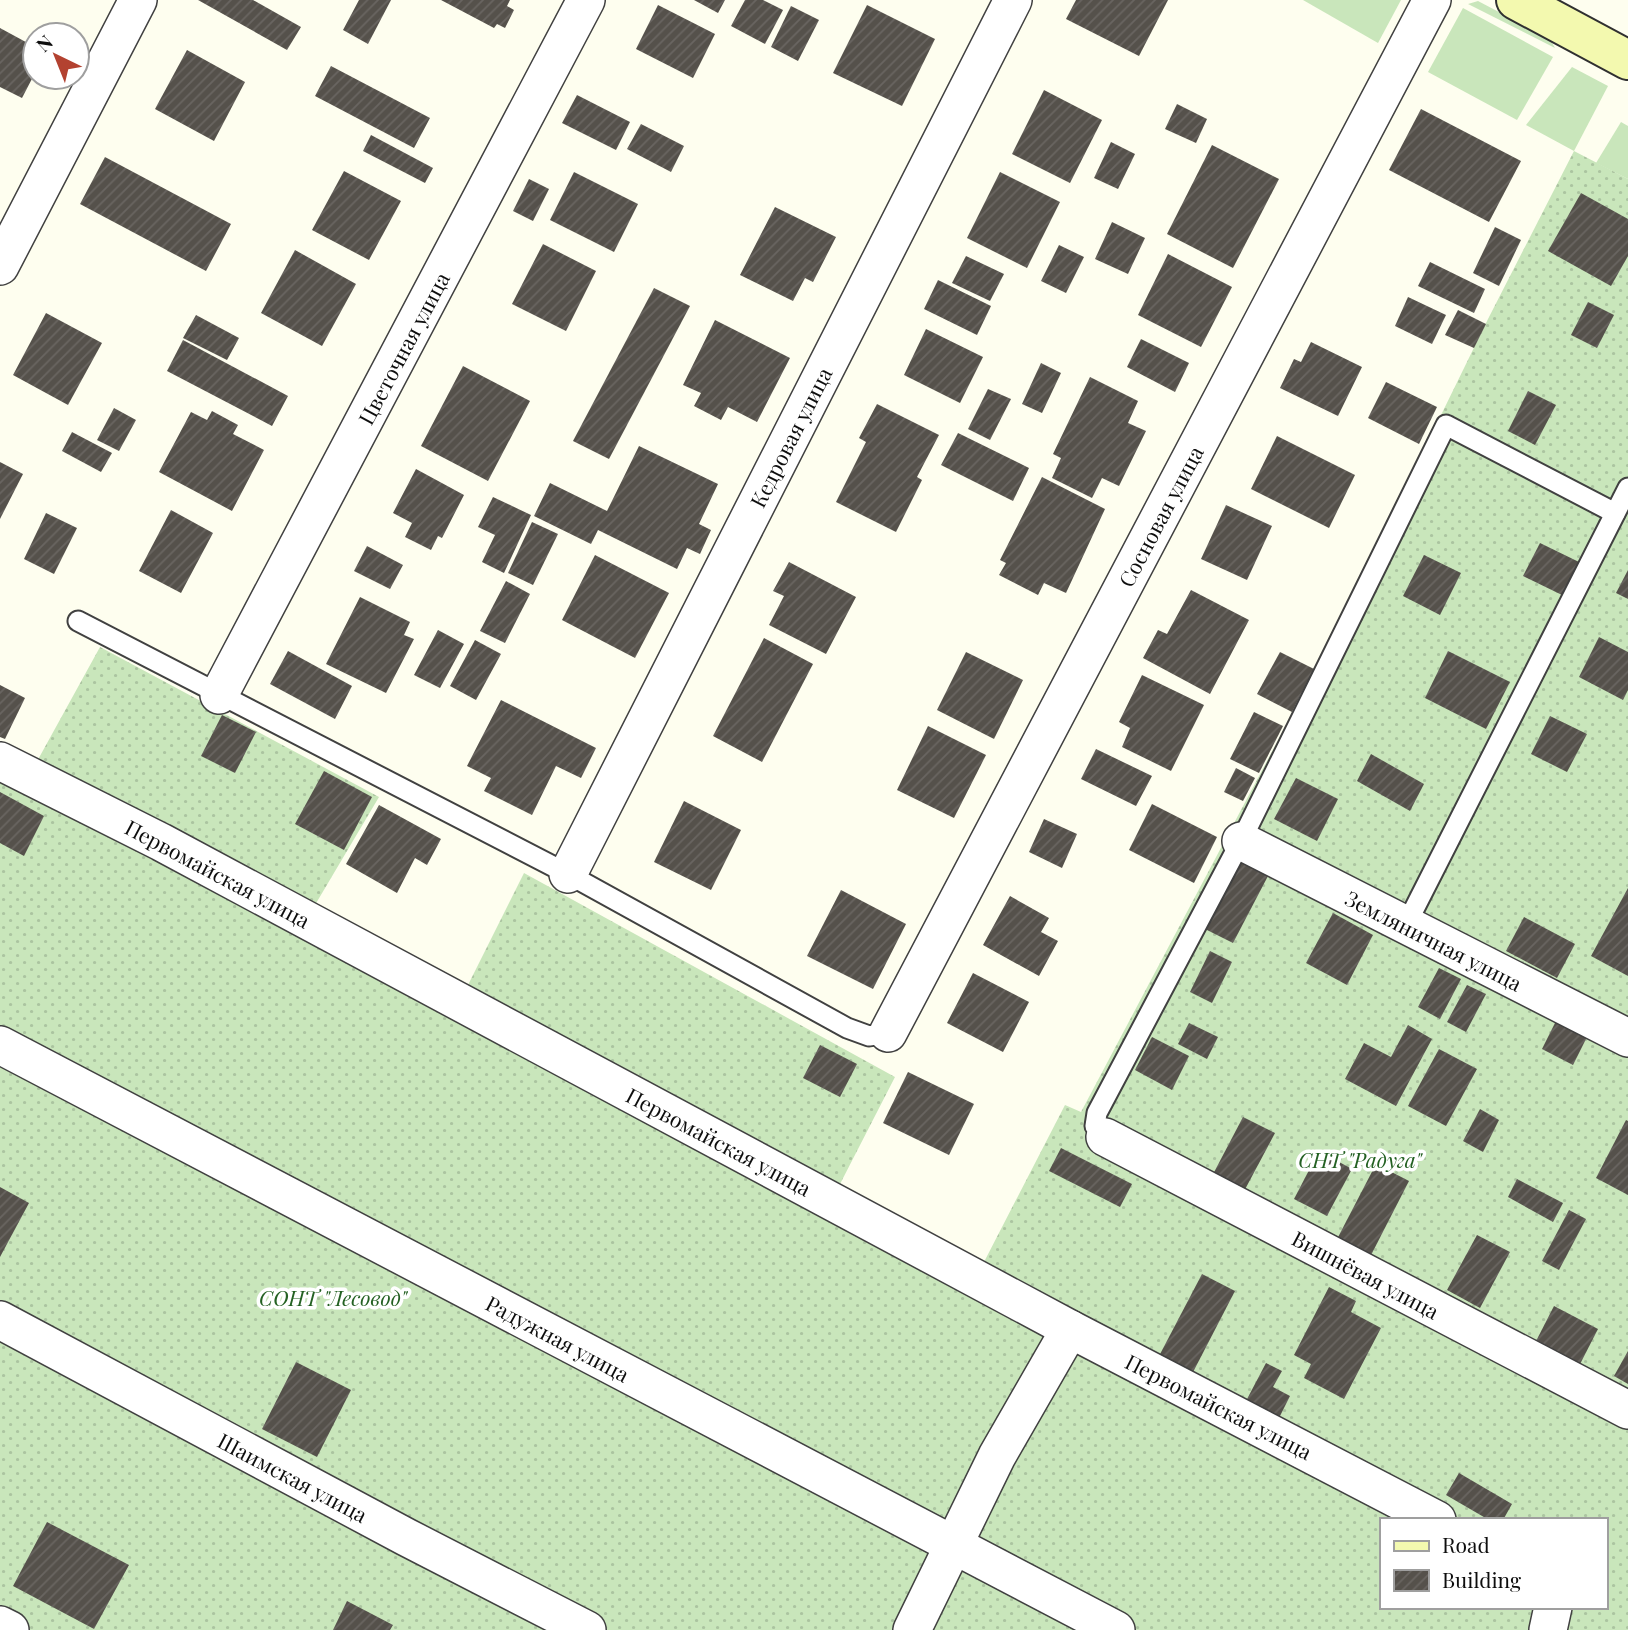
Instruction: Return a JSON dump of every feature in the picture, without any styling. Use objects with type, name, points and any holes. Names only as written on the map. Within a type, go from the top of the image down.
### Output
[{"type":"main road","points":[[1516,0],[1628,60]]},
{"type":"street","points":[[0,266],[138,0]]},
{"type":"street","name":"Цветочная улица","points":[[219,695],[586,0]]},
{"type":"street","name":"Кедровая улица","points":[[568,874],[1013,0]]},
{"type":"street","name":"Сосновая улица","points":[[888,1033],[1432,0]]},
{"type":"street","name":"Первомайская улица","points":[[0,761],[173,849],[1070,1329],[1433,1518]]},
{"type":"street","name":"Земляничная улица","points":[[1241,841],[1628,1038]]},
{"type":"street","name":"Радужная улица","points":[[0,1045],[1116,1630]]},
{"type":"street","name":"Вишнёвая улица","points":[[1105,1138],[1628,1410]]},
{"type":"street","name":"Шаимская улица","points":[[0,1320],[406,1537],[587,1630]]},
{"type":"street","points":[[912,1630],[997,1457],[1070,1329]]},
{"type":"street","points":[[0,1625],[10,1630]]},
{"type":"lane","points":[[1105,1138],[1095,1126],[1097,1113],[1241,841],[1446,425],[1615,513]]},
{"type":"lane","points":[[1406,925],[1628,488]]},
{"type":"lane","points":[[78,621],[568,874],[847,1028],[869,1036],[888,1033]]},
{"type":"green space","points":[[1303,0],[1401,0],[1378,43]]},
{"type":"green space","points":[[1478,1],[1550,39],[1555,48],[1468,4]]},
{"type":"green space","points":[[1463,8],[1553,57],[1517,120],[1428,72]]},
{"type":"green space","points":[[1572,67],[1608,86],[1574,151],[1526,125]]},
{"type":"green space","points":[[1621,122],[1628,126],[1628,179],[1596,163]]},
{"type":"green space","name":"СОНТ \"Лесовод\"","points":[[1574,151],[1628,179],[1628,1630],[0,1630],[0,748],[35,765],[100,647],[379,797],[315,905],[465,991],[524,873],[895,1077],[839,1186],[984,1262],[1065,1105],[1081,1112],[1330,642],[1488,319]]},
{"type":"building","points":[[198,0],[253,0],[301,27],[287,50]]},
{"type":"building","points":[[359,0],[391,0],[368,44],[343,30]]},
{"type":"building","points":[[441,0],[510,0],[507,6],[514,10],[505,28],[497,24],[494,28]]},
{"type":"building","points":[[694,0],[725,0],[718,13]]},
{"type":"building","points":[[745,0],[763,0],[783,10],[765,44],[731,26]]},
{"type":"building","points":[[1076,0],[1168,0],[1139,56],[1066,19]]},
{"type":"building","points":[[658,5],[715,34],[693,78],[636,49]]},
{"type":"building","points":[[867,5],[935,39],[902,106],[833,73]]},
{"type":"building","points":[[791,6],[819,20],[798,61],[771,47]]},
{"type":"building","points":[[0,28],[21,39],[21,91],[26,91],[22,98],[0,87]]},
{"type":"building","points":[[187,50],[245,82],[214,141],[155,109]]},
{"type":"building","points":[[331,66],[430,118],[414,148],[315,96]]},
{"type":"building","points":[[1044,90],[1102,120],[1070,183],[1012,154]]},
{"type":"building","points":[[577,95],[630,122],[616,150],[562,123]]},
{"type":"building","points":[[1177,104],[1207,119],[1196,143],[1165,129]]},
{"type":"building","points":[[1421,109],[1521,161],[1489,222],[1389,170]]},
{"type":"building","points":[[641,124],[684,146],[671,172],[627,149]]},
{"type":"building","points":[[371,135],[433,168],[425,183],[363,151]]},
{"type":"building","points":[[1111,142],[1135,154],[1118,189],[1094,178]]},
{"type":"building","points":[[1212,145],[1279,179],[1233,268],[1167,234]]},
{"type":"building","points":[[105,157],[231,224],[206,271],[80,204]]},
{"type":"building","points":[[344,171],[401,201],[369,260],[312,230]]},
{"type":"building","points":[[574,172],[638,204],[614,252],[550,220]]},
{"type":"building","points":[[1000,172],[1060,202],[1027,268],[967,238]]},
{"type":"building","points":[[529,179],[549,189],[533,221],[513,211]]},
{"type":"building","points":[[1581,193],[1628,219],[1628,256],[1611,286],[1548,251]]},
{"type":"building","points":[[775,207],[836,237],[813,282],[805,278],[793,301],[740,275]]},
{"type":"building","points":[[1112,222],[1145,238],[1128,274],[1095,259]]},
{"type":"building","points":[[1495,227],[1521,240],[1499,286],[1473,273]]},
{"type":"building","points":[[543,244],[596,271],[566,331],[512,304]]},
{"type":"building","points":[[1059,245],[1084,257],[1066,293],[1041,281]]},
{"type":"building","points":[[295,250],[356,284],[322,346],[261,313]]},
{"type":"building","points":[[1168,254],[1232,287],[1201,347],[1138,315]]},
{"type":"building","points":[[966,256],[1004,274],[990,301],[952,283]]},
{"type":"building","points":[[1430,262],[1485,289],[1474,313],[1418,286]]},
{"type":"building","points":[[938,280],[991,306],[977,335],[924,309]]},
{"type":"building","points":[[654,288],[690,306],[609,459],[573,441]]},
{"type":"building","points":[[1408,297],[1446,315],[1432,344],[1395,326]]},
{"type":"building","points":[[1588,302],[1614,315],[1597,348],[1571,335]]},
{"type":"building","points":[[1458,310],[1486,324],[1474,348],[1445,335]]},
{"type":"building","points":[[46,313],[102,343],[68,405],[13,375]]},
{"type":"building","points":[[196,315],[239,338],[227,360],[183,338]]},
{"type":"building","points":[[715,320],[790,358],[757,422],[728,407],[721,420],[694,406],[701,393],[683,385]]},
{"type":"building","points":[[926,329],[983,357],[960,403],[904,375]]},
{"type":"building","points":[[1141,339],[1189,363],[1175,392],[1127,367]]},
{"type":"building","points":[[183,340],[288,396],[272,426],[167,371]]},
{"type":"building","points":[[1311,342],[1362,367],[1338,416],[1280,388],[1294,359],[1301,362]]},
{"type":"building","points":[[1041,363],[1061,373],[1042,413],[1022,404]]},
{"type":"building","points":[[463,366],[530,401],[488,481],[421,446]]},
{"type":"building","points":[[1090,377],[1138,401],[1128,423],[1146,431],[1119,486],[1102,478],[1092,498],[1052,478],[1061,458],[1053,454]]},
{"type":"building","points":[[1386,382],[1437,407],[1419,444],[1368,418]]},
{"type":"building","points":[[988,389],[1011,399],[990,440],[968,429]]},
{"type":"building","points":[[1528,391],[1556,405],[1535,445],[1508,431]]},
{"type":"building","points":[[877,404],[939,435],[917,477],[922,480],[896,532],[836,502],[866,442],[859,438]]},
{"type":"building","points":[[114,408],[136,420],[119,451],[97,440]]},
{"type":"building","points":[[212,411],[238,425],[233,434],[264,450],[232,511],[159,472],[191,412],[207,420]]},
{"type":"building","points":[[72,432],[112,453],[101,472],[62,451]]},
{"type":"building","points":[[958,433],[1029,468],[1013,501],[941,465]]},
{"type":"building","points":[[1277,436],[1355,475],[1329,528],[1251,489]]},
{"type":"building","points":[[639,446],[718,484],[699,524],[711,530],[700,554],[687,548],[677,569],[598,530],[591,544],[534,516],[550,483],[607,511]]},
{"type":"building","points":[[0,462],[23,474],[0,519]]},
{"type":"building","points":[[416,469],[464,495],[442,538],[438,536],[431,550],[405,537],[412,523],[393,513]]},
{"type":"building","points":[[1042,477],[1105,509],[1066,593],[1044,583],[1038,595],[999,575],[1006,563],[1000,560]]},
{"type":"building","points":[[493,497],[531,515],[504,573],[482,562],[495,535],[478,527]]},
{"type":"building","points":[[1226,505],[1272,526],[1247,580],[1201,559]]},
{"type":"building","points":[[171,510],[213,533],[181,593],[139,571]]},
{"type":"building","points":[[46,513],[77,528],[54,574],[24,559]]},
{"type":"building","points":[[532,522],[558,534],[533,585],[508,573]]},
{"type":"building","points":[[1540,543],[1579,562],[1562,595],[1523,576]]},
{"type":"building","points":[[367,546],[403,565],[390,589],[354,571]]},
{"type":"building","points":[[595,555],[669,593],[635,658],[562,620]]},
{"type":"building","points":[[1424,555],[1461,573],[1440,615],[1403,596]]},
{"type":"building","points":[[789,562],[856,597],[826,654],[769,625],[784,596],[773,591]]},
{"type":"building","points":[[1628,570],[1628,599],[1616,593]]},
{"type":"building","points":[[506,581],[530,594],[505,643],[480,631]]},
{"type":"building","points":[[1191,590],[1249,620],[1210,694],[1143,658],[1158,630],[1167,634]]},
{"type":"building","points":[[360,597],[410,622],[404,635],[414,639],[386,693],[326,664]]},
{"type":"building","points":[[438,630],[464,644],[440,688],[414,675]]},
{"type":"building","points":[[1599,637],[1628,652],[1628,690],[1623,700],[1579,677]]},
{"type":"building","points":[[764,638],[813,664],[762,762],[713,736]]},
{"type":"building","points":[[475,640],[501,654],[476,700],[450,686]]},
{"type":"building","points":[[288,651],[352,686],[335,719],[270,684]]},
{"type":"building","points":[[1448,651],[1510,682],[1486,729],[1425,698]]},
{"type":"building","points":[[966,652],[1023,680],[994,739],[937,710]]},
{"type":"building","points":[[1280,652],[1314,669],[1292,712],[1257,694]]},
{"type":"building","points":[[1142,675],[1204,705],[1171,771],[1122,747],[1130,728],[1119,722]]},
{"type":"building","points":[[0,685],[25,698],[5,739],[0,737]]},
{"type":"building","points":[[501,700],[596,748],[581,778],[556,766],[532,815],[484,791],[491,778],[467,766]]},
{"type":"building","points":[[1254,712],[1283,726],[1259,773],[1230,759]]},
{"type":"building","points":[[222,715],[256,732],[235,773],[201,756]]},
{"type":"building","points":[[1550,716],[1587,734],[1567,772],[1531,754]]},
{"type":"building","points":[[928,726],[986,755],[954,818],[897,790]]},
{"type":"building","points":[[1096,749],[1152,776],[1136,806],[1081,779]]},
{"type":"building","points":[[1371,754],[1424,784],[1410,811],[1357,781]]},
{"type":"building","points":[[1236,768],[1255,778],[1243,801],[1224,792]]},
{"type":"building","points":[[324,771],[372,797],[344,850],[295,824]]},
{"type":"building","points":[[1296,778],[1338,799],[1317,841],[1274,819]]},
{"type":"building","points":[[0,792],[44,816],[24,856],[0,843]]},
{"type":"building","points":[[684,801],[741,830],[711,890],[654,862]]},
{"type":"building","points":[[1152,804],[1217,837],[1194,883],[1129,850]]},
{"type":"building","points":[[379,805],[441,839],[427,865],[415,858],[397,893],[346,864]]},
{"type":"building","points":[[1044,819],[1077,834],[1062,868],[1029,852]]},
{"type":"building","points":[[1240,861],[1268,876],[1233,943],[1205,929]]},
{"type":"building","points":[[1628,888],[1628,976],[1591,956]]},
{"type":"building","points":[[841,890],[906,924],[873,989],[807,956]]},
{"type":"building","points":[[1010,896],[1049,918],[1041,932],[1058,941],[1039,976],[983,945]]},
{"type":"building","points":[[1333,913],[1373,935],[1347,985],[1306,963]]},
{"type":"building","points":[[1524,917],[1575,944],[1557,978],[1506,951]]},
{"type":"building","points":[[1210,951],[1232,962],[1212,1003],[1190,992]]},
{"type":"building","points":[[1439,968],[1461,979],[1440,1019],[1418,1007]]},
{"type":"building","points":[[973,973],[1029,1002],[1003,1052],[947,1023]]},
{"type":"building","points":[[1467,985],[1486,994],[1466,1032],[1447,1022]]},
{"type":"building","points":[[1558,1017],[1589,1033],[1573,1065],[1542,1049]]},
{"type":"building","points":[[1189,1023],[1218,1037],[1207,1059],[1178,1044]]},
{"type":"building","points":[[1408,1025],[1432,1039],[1396,1106],[1345,1079],[1364,1043],[1391,1057]]},
{"type":"building","points":[[1152,1037],[1189,1056],[1172,1090],[1135,1070]]},
{"type":"building","points":[[820,1045],[857,1064],[840,1097],[803,1078]]},
{"type":"building","points":[[1439,1049],[1477,1069],[1446,1126],[1408,1106]]},
{"type":"building","points":[[908,1072],[974,1104],[949,1155],[883,1123]]},
{"type":"building","points":[[1480,1109],[1499,1120],[1483,1152],[1463,1141]]},
{"type":"building","points":[[1243,1117],[1275,1133],[1242,1195],[1211,1178]]},
{"type":"building","points":[[1626,1120],[1628,1121],[1628,1195],[1596,1178]]},
{"type":"building","points":[[1061,1148],[1132,1184],[1120,1207],[1049,1171]]},
{"type":"building","points":[[1319,1151],[1352,1169],[1327,1216],[1294,1199]]},
{"type":"building","points":[[1376,1164],[1409,1181],[1368,1261],[1335,1243]]},
{"type":"building","points":[[1517,1179],[1563,1203],[1553,1222],[1508,1197]]},
{"type":"building","points":[[0,1187],[29,1203],[0,1257]]},
{"type":"building","points":[[1569,1210],[1586,1219],[1559,1270],[1542,1261]]},
{"type":"building","points":[[1477,1235],[1510,1252],[1480,1308],[1447,1290]]},
{"type":"building","points":[[1202,1274],[1235,1291],[1191,1376],[1158,1358]]},
{"type":"building","points":[[1329,1287],[1356,1301],[1351,1312],[1381,1328],[1344,1399],[1304,1378],[1311,1364],[1294,1355]]},
{"type":"building","points":[[1554,1306],[1598,1329],[1577,1370],[1533,1347]]},
{"type":"building","points":[[1628,1351],[1628,1384],[1614,1376]]},
{"type":"building","points":[[296,1362],[351,1390],[317,1457],[262,1429]]},
{"type":"building","points":[[1266,1363],[1282,1371],[1273,1387],[1290,1396],[1279,1418],[1246,1401]]},
{"type":"building","points":[[1459,1473],[1512,1504],[1504,1518],[1486,1518],[1446,1495]]},
{"type":"building","points":[[47,1522],[129,1565],[94,1629],[13,1586]]},
{"type":"building","points":[[347,1601],[393,1625],[390,1630],[333,1630]]},
{"type":"park label","name":"СНТ \"Радуга\"","points":[[1360,1159]]}]
